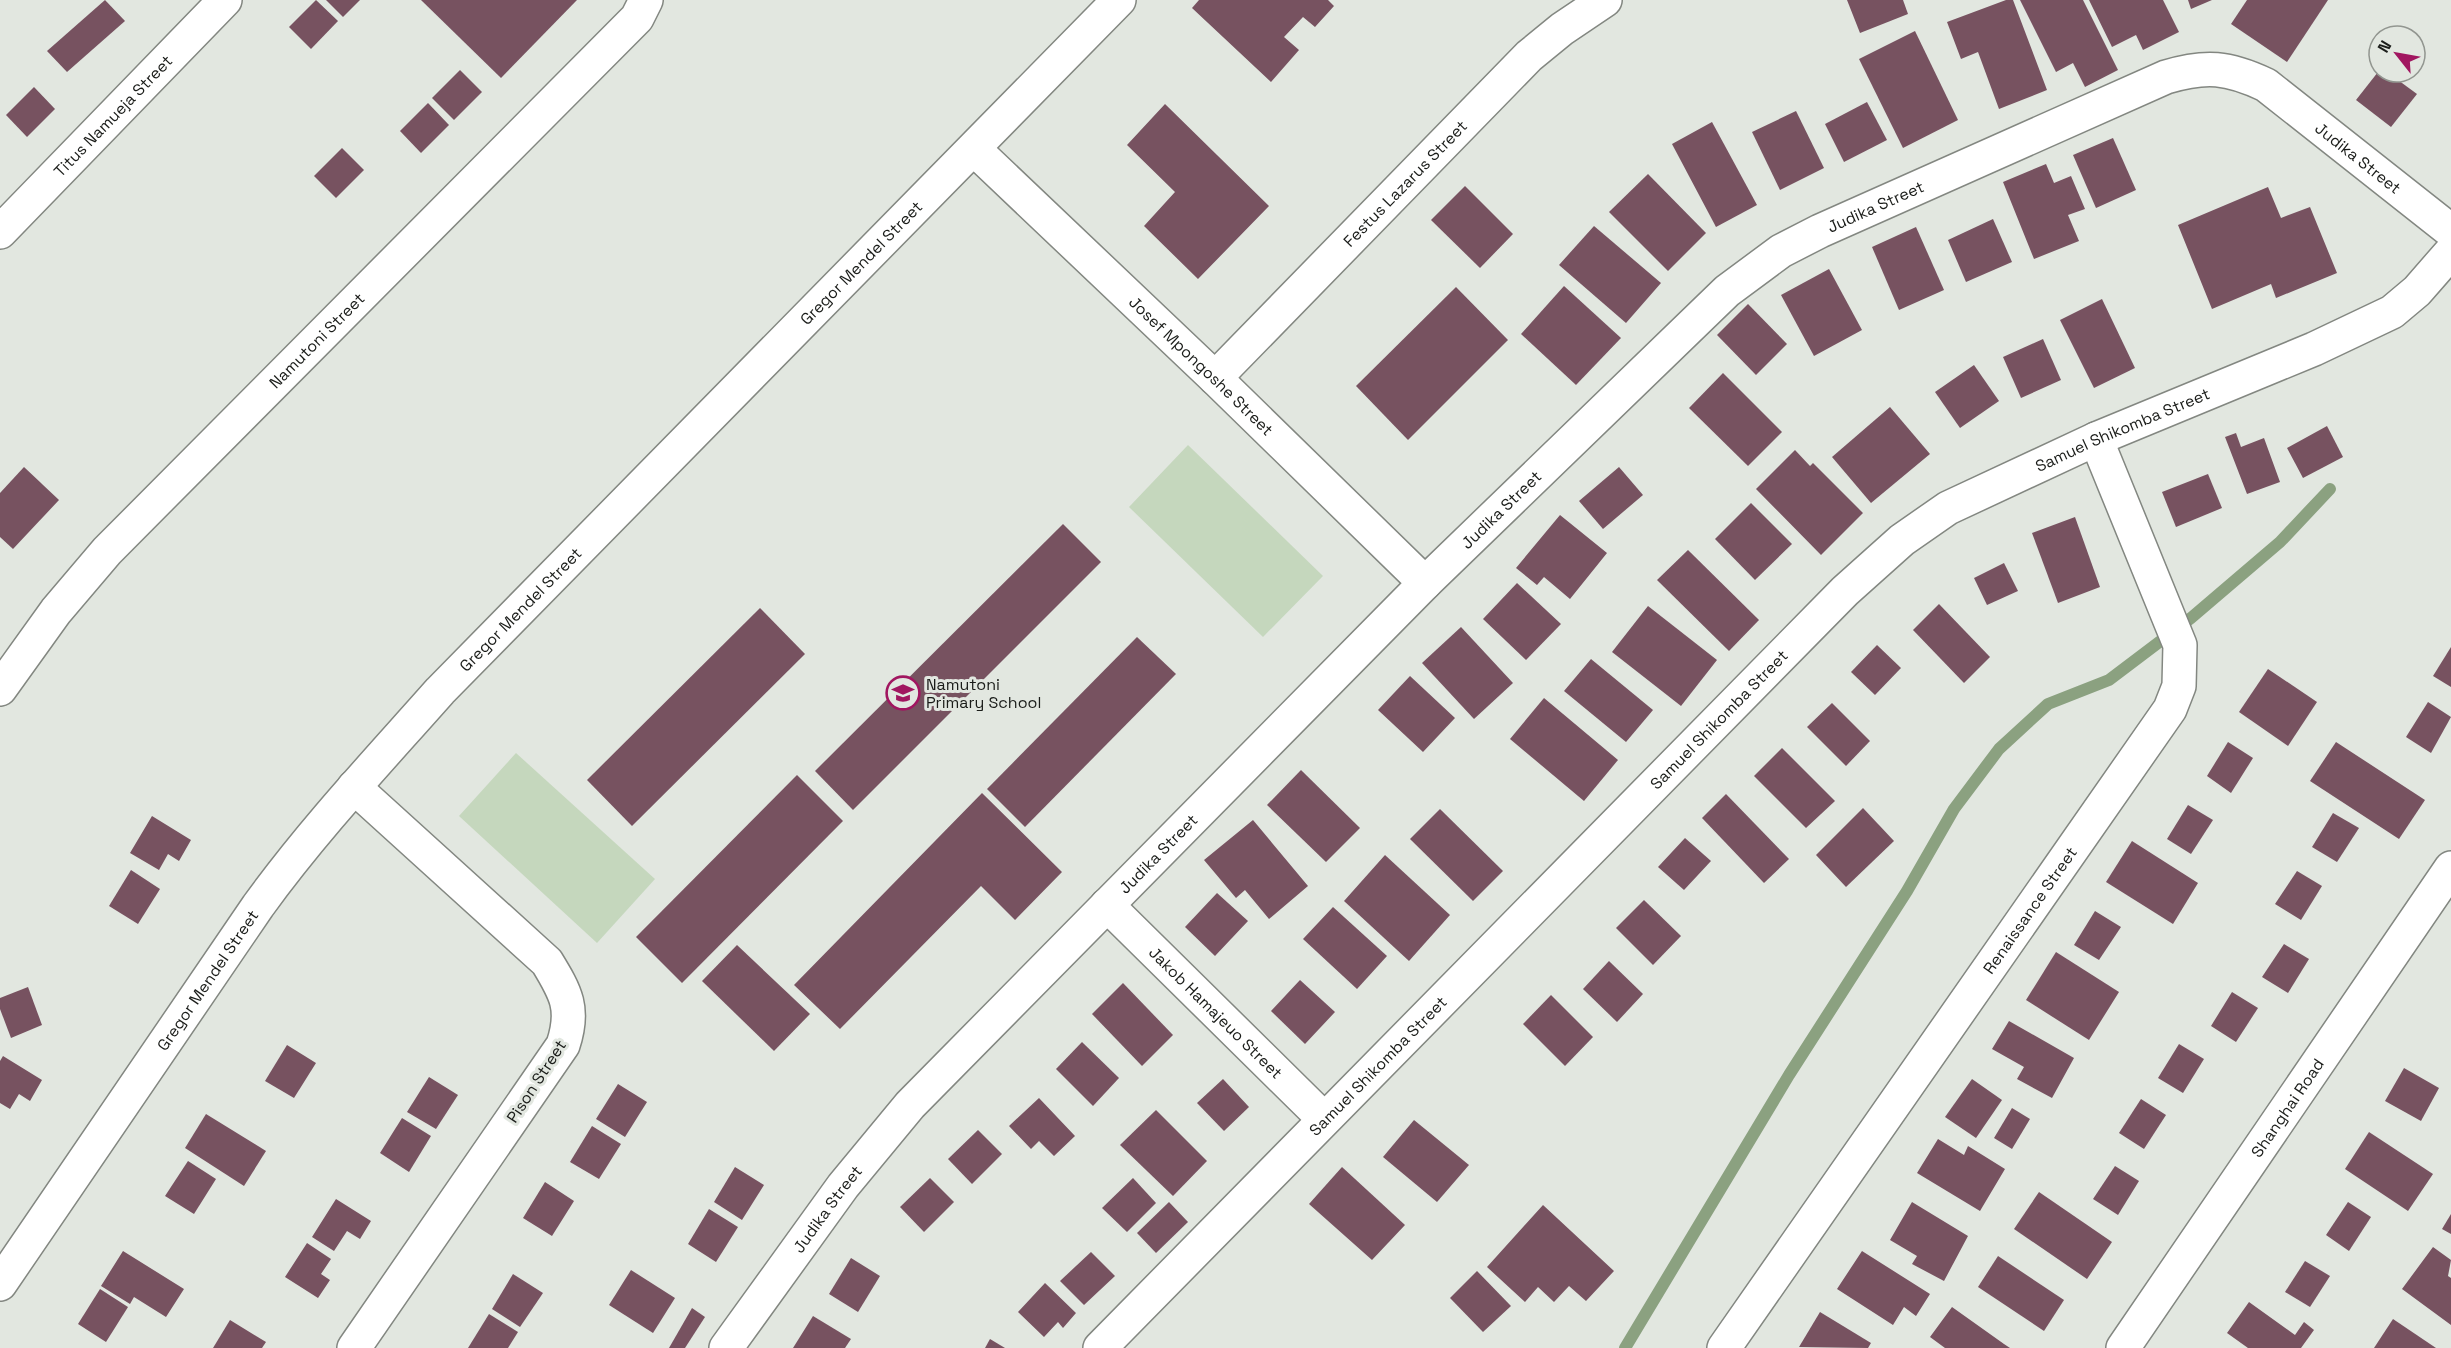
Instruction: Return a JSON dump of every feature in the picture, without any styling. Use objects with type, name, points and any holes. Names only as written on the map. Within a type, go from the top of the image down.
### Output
[{"type":"street","name":"Titus Namueja Street","points":[[0,232],[225,0]]},
{"type":"street","name":"Namutoni Street","points":[[0,689],[56,611],[107,551],[637,18],[646,0]]},
{"type":"street","name":"Gregor Mendel Street","points":[[0,1284],[258,906],[286,867],[354,787],[440,691],[1119,0]]},
{"type":"street","name":"Festus Lazarus Street","points":[[1215,378],[1529,56],[1562,28],[1605,0]]},
{"type":"street","name":"Judika Street","points":[[726,1348],[843,1186],[883,1135],[1425,584],[1727,291],[1756,268],[1820,231],[2166,77],[2193,69],[2240,73],[2266,85],[2451,231]]},
{"type":"street","name":"Josef Mpongoshe Street","points":[[974,149],[1215,378],[1425,584]]},
{"type":"street","name":"Samuel Shikomba Street","points":[[1100,1348],[1874,564],[1930,519],[1948,508],[2096,439],[2314,349],[2392,312],[2418,291],[2451,252]]},
{"type":"street","name":"Renaissance Street","points":[[1724,1348],[2170,709],[2180,686],[2180,645],[2096,439]]},
{"type":"street","name":"Pison Street","points":[[354,787],[547,962],[560,983],[569,1006],[569,1027],[563,1045],[354,1348]]},
{"type":"street","name":"Shanghai Road","points":[[2123,1348],[2451,868]]},
{"type":"street","name":"Jakob Hamajeuo Street","points":[[1107,905],[1324,1119]]},
{"type":"green space","points":[[1188,445],[1323,576],[1263,637],[1129,507]]},
{"type":"green space","points":[[516,753],[655,879],[597,943],[459,816]]},
{"type":"building","points":[[105,0],[125,21],[67,72],[47,51]]},
{"type":"building","points":[[316,0],[338,21],[311,49],[289,27]]},
{"type":"building","points":[[326,0],[360,0],[343,17]]},
{"type":"building","points":[[421,0],[577,0],[501,78]]},
{"type":"building","points":[[1199,0],[1328,0],[1334,6],[1315,27],[1303,17],[1284,37],[1299,50],[1271,82],[1192,8]]},
{"type":"building","points":[[1847,0],[1903,0],[1908,14],[1860,33]]},
{"type":"building","points":[[2006,0],[2013,0],[2047,90],[1999,109],[1978,52],[1961,59],[1947,22]]},
{"type":"building","points":[[2020,0],[2083,0],[2118,70],[2085,87],[2073,63],[2056,72]]},
{"type":"building","points":[[2089,0],[2163,0],[2179,32],[2143,50],[2136,35],[2112,47]]},
{"type":"building","points":[[2188,0],[2212,0],[2191,9]]},
{"type":"building","points":[[2247,0],[2328,0],[2287,62],[2231,24]]},
{"type":"building","points":[[1915,31],[1958,120],[1903,148],[1859,59]]},
{"type":"building","points":[[460,70],[482,92],[454,120],[432,98]]},
{"type":"building","points":[[2369,84],[2403,84],[2417,94],[2391,127],[2356,100]]},
{"type":"building","points":[[34,87],[55,109],[27,137],[6,115]]},
{"type":"building","points":[[1867,102],[1887,140],[1844,162],[1825,124]]},
{"type":"building","points":[[428,103],[449,125],[421,153],[400,131]]},
{"type":"building","points":[[1165,104],[1269,206],[1198,279],[1144,226],[1175,192],[1127,145]]},
{"type":"building","points":[[1796,111],[1824,168],[1780,190],[1752,132]]},
{"type":"building","points":[[1712,122],[1757,205],[1716,227],[1672,144]]},
{"type":"building","points":[[2113,138],[2136,190],[2096,208],[2073,155]]},
{"type":"building","points":[[342,148],[364,170],[336,198],[314,176]]},
{"type":"building","points":[[2046,164],[2054,183],[2071,176],[2085,209],[2068,215],[2079,241],[2034,259],[2003,182]]},
{"type":"building","points":[[1648,174],[1706,233],[1668,271],[1609,212]]},
{"type":"building","points":[[1465,186],[1513,234],[1480,268],[1431,220]]},
{"type":"building","points":[[2268,187],[2281,218],[2310,207],[2337,273],[2276,298],[2271,284],[2212,309],[2178,225]]},
{"type":"building","points":[[1993,219],[2012,262],[1966,282],[1948,240]]},
{"type":"building","points":[[1594,226],[1661,283],[1626,323],[1559,265]]},
{"type":"building","points":[[1916,227],[1944,290],[1899,310],[1872,247]]},
{"type":"building","points":[[1829,269],[1862,330],[1814,356],[1781,295]]},
{"type":"building","points":[[1564,286],[1621,338],[1576,385],[1521,334]]},
{"type":"building","points":[[1456,287],[1508,340],[1408,440],[1356,386]]},
{"type":"building","points":[[2102,299],[2135,368],[2094,388],[2060,320]]},
{"type":"building","points":[[1748,304],[1787,344],[1756,375],[1717,335]]},
{"type":"building","points":[[2043,339],[2061,380],[2021,398],[2003,357]]},
{"type":"building","points":[[1974,365],[1999,401],[1960,428],[1935,392]]},
{"type":"building","points":[[1723,373],[1782,432],[1748,466],[1689,408]]},
{"type":"building","points":[[1890,407],[1930,454],[1871,503],[1832,457]]},
{"type":"building","points":[[2327,426],[2343,457],[2303,478],[2287,448]]},
{"type":"building","points":[[2236,433],[2241,447],[2264,438],[2280,482],[2247,494],[2225,437]]},
{"type":"building","points":[[1795,450],[1810,466],[1813,463],[1863,513],[1821,555],[1756,489]]},
{"type":"building","points":[[24,467],[59,500],[13,549],[0,537],[0,493]]},
{"type":"building","points":[[1619,467],[1643,495],[1603,529],[1579,501]]},
{"type":"building","points":[[2208,474],[2222,508],[2176,527],[2162,492]]},
{"type":"building","points":[[1751,503],[1792,544],[1755,580],[1715,539]]},
{"type":"building","points":[[1560,515],[1607,553],[1570,599],[1544,577],[1537,585],[1516,568]]},
{"type":"building","points":[[2075,517],[2100,587],[2058,603],[2032,533]]},
{"type":"building","points":[[1063,524],[1101,562],[853,810],[815,771]]},
{"type":"building","points":[[1688,550],[1759,620],[1729,651],[1657,580]]},
{"type":"building","points":[[2004,563],[2018,591],[1987,605],[1974,578]]},
{"type":"building","points":[[1517,583],[1561,624],[1526,660],[1483,619]]},
{"type":"building","points":[[1939,604],[1990,657],[1964,683],[1913,630]]},
{"type":"building","points":[[1648,606],[1717,660],[1681,706],[1612,652]]},
{"type":"building","points":[[760,608],[805,654],[632,826],[587,780]]},
{"type":"building","points":[[1461,627],[1513,683],[1474,719],[1422,663]]},
{"type":"building","points":[[1137,637],[1176,674],[1025,827],[987,789]]},
{"type":"building","points":[[1877,645],[1901,668],[1875,695],[1851,672]]},
{"type":"building","points":[[2451,647],[2451,687],[2433,676]]},
{"type":"building","points":[[1591,659],[1653,710],[1626,742],[1564,691]]},
{"type":"building","points":[[2268,669],[2317,702],[2288,746],[2239,712]]},
{"type":"building","points":[[1410,676],[1455,718],[1423,752],[1378,710]]},
{"type":"building","points":[[1544,698],[1618,760],[1584,801],[1510,739]]},
{"type":"building","points":[[2428,702],[2451,717],[2431,753],[2406,737]]},
{"type":"building","points":[[1832,703],[1870,741],[1846,766],[1807,727]]},
{"type":"building","points":[[2228,742],[2253,758],[2231,793],[2207,776]]},
{"type":"building","points":[[2336,742],[2425,800],[2399,839],[2310,781]]},
{"type":"building","points":[[1782,748],[1835,801],[1806,828],[1754,776]]},
{"type":"building","points":[[1301,770],[1360,828],[1326,862],[1267,805]]},
{"type":"building","points":[[797,775],[843,821],[682,983],[636,937]]},
{"type":"building","points":[[982,793],[1062,872],[1015,920],[981,886],[840,1029],[794,985]]},
{"type":"building","points":[[1726,794],[1789,859],[1764,883],[1702,818]]},
{"type":"building","points":[[2188,805],[2213,820],[2191,854],[2167,839]]},
{"type":"building","points":[[1863,808],[1894,841],[1846,887],[1816,855]]},
{"type":"building","points":[[1440,809],[1503,871],[1473,901],[1410,839]]},
{"type":"building","points":[[2333,813],[2359,828],[2337,862],[2312,847]]},
{"type":"building","points":[[152,816],[191,840],[179,861],[168,854],[159,870],[130,853]]},
{"type":"building","points":[[1253,820],[1308,886],[1269,919],[1245,890],[1236,898],[1204,860]]},
{"type":"building","points":[[1685,838],[1711,861],[1684,890],[1658,867]]},
{"type":"building","points":[[2132,841],[2198,883],[2173,924],[2106,882]]},
{"type":"building","points":[[1385,855],[1450,915],[1409,961],[1344,901]]},
{"type":"building","points":[[131,870],[160,889],[138,924],[109,906]]},
{"type":"building","points":[[2297,871],[2322,886],[2301,920],[2275,904]]},
{"type":"building","points":[[1217,893],[1248,921],[1215,956],[1185,927]]},
{"type":"building","points":[[1644,900],[1681,936],[1653,965],[1616,928]]},
{"type":"building","points":[[1333,907],[1387,956],[1357,989],[1303,939]]},
{"type":"building","points":[[2095,911],[2121,927],[2099,960],[2074,945]]},
{"type":"building","points":[[2284,944],[2309,959],[2288,993],[2262,977]]},
{"type":"building","points":[[737,945],[810,1014],[774,1051],[702,981]]},
{"type":"building","points":[[2056,952],[2119,992],[2089,1040],[2026,1000]]},
{"type":"building","points":[[1609,961],[1643,994],[1617,1022],[1583,989]]},
{"type":"building","points":[[1300,980],[1335,1012],[1305,1044],[1271,1011]]},
{"type":"building","points":[[1123,983],[1173,1035],[1142,1066],[1092,1014]]},
{"type":"building","points":[[28,987],[42,1025],[11,1038],[0,1009],[0,998]]},
{"type":"building","points":[[2232,992],[2258,1008],[2236,1042],[2211,1026]]},
{"type":"building","points":[[1551,995],[1593,1037],[1565,1066],[1523,1024]]},
{"type":"building","points":[[2009,1021],[2074,1058],[2052,1098],[2017,1079],[2024,1067],[1992,1049]]},
{"type":"building","points":[[1082,1042],[1119,1078],[1093,1106],[1056,1069]]},
{"type":"building","points":[[2179,1044],[2204,1059],[2183,1093],[2158,1078]]},
{"type":"building","points":[[287,1045],[316,1063],[294,1098],[265,1081]]},
{"type":"building","points":[[3,1056],[42,1080],[30,1101],[19,1094],[10,1109],[0,1103],[0,1061]]},
{"type":"building","points":[[2404,1068],[2439,1088],[2421,1121],[2385,1101]]},
{"type":"building","points":[[429,1077],[458,1095],[436,1129],[407,1112]]},
{"type":"building","points":[[1223,1079],[1249,1107],[1224,1131],[1197,1103]]},
{"type":"building","points":[[1972,1079],[2002,1100],[1976,1138],[1945,1117]]},
{"type":"building","points":[[618,1084],[647,1102],[625,1137],[596,1119]]},
{"type":"building","points":[[1039,1098],[1075,1136],[1054,1156],[1039,1141],[1031,1149],[1009,1126]]},
{"type":"building","points":[[2141,1099],[2166,1115],[2144,1149],[2119,1133]]},
{"type":"building","points":[[2012,1108],[2030,1119],[2012,1149],[1994,1138]]},
{"type":"building","points":[[1156,1110],[1207,1161],[1173,1196],[1120,1145]]},
{"type":"building","points":[[206,1114],[266,1151],[244,1186],[185,1148]]},
{"type":"building","points":[[402,1118],[431,1136],[409,1172],[380,1153]]},
{"type":"building","points":[[1414,1120],[1469,1165],[1437,1202],[1383,1157]]},
{"type":"building","points":[[592,1126],[621,1144],[599,1179],[570,1162]]},
{"type":"building","points":[[978,1130],[1002,1154],[972,1184],[948,1159]]},
{"type":"building","points":[[2369,1132],[2433,1174],[2408,1211],[2345,1169]]},
{"type":"building","points":[[1938,1139],[1964,1155],[1968,1146],[2005,1169],[1980,1211],[1917,1173]]},
{"type":"building","points":[[188,1161],[216,1179],[194,1214],[165,1196]]},
{"type":"building","points":[[2115,1166],[2139,1181],[2118,1215],[2093,1199]]},
{"type":"building","points":[[735,1167],[764,1185],[742,1220],[714,1202]]},
{"type":"building","points":[[1342,1167],[1405,1225],[1372,1260],[1309,1204]]},
{"type":"building","points":[[930,1178],[954,1202],[924,1232],[900,1207]]},
{"type":"building","points":[[1133,1178],[1156,1203],[1127,1232],[1102,1208]]},
{"type":"building","points":[[545,1182],[574,1201],[552,1236],[523,1218]]},
{"type":"building","points":[[2039,1192],[2112,1242],[2087,1279],[2014,1229]]},
{"type":"building","points":[[336,1199],[371,1221],[360,1239],[347,1231],[334,1251],[312,1237]]},
{"type":"building","points":[[1169,1202],[1188,1222],[1156,1253],[1137,1233]]},
{"type":"building","points":[[1912,1202],[1968,1236],[1944,1281],[1912,1264],[1917,1256],[1890,1240]]},
{"type":"building","points":[[2348,1202],[2371,1217],[2349,1251],[2326,1235]]},
{"type":"building","points":[[1543,1205],[1614,1271],[1586,1301],[1569,1286],[1554,1302],[1538,1287],[1525,1302],[1487,1267]]},
{"type":"building","points":[[709,1209],[738,1227],[716,1262],[688,1244]]},
{"type":"building","points":[[2451,1214],[2451,1234],[2442,1229]]},
{"type":"building","points":[[307,1243],[331,1259],[321,1274],[330,1280],[318,1298],[285,1277]]},
{"type":"building","points":[[2433,1247],[2451,1260],[2448,1276],[2451,1278],[2451,1325],[2402,1289]]},
{"type":"building","points":[[123,1251],[184,1289],[166,1317],[134,1297],[130,1304],[101,1286]]},
{"type":"building","points":[[1862,1251],[1930,1294],[1916,1316],[1904,1307],[1893,1325],[1837,1289]]},
{"type":"building","points":[[1091,1252],[1115,1276],[1084,1305],[1060,1281]]},
{"type":"building","points":[[1998,1256],[2064,1300],[2044,1331],[1978,1287]]},
{"type":"building","points":[[851,1258],[880,1276],[858,1312],[829,1294]]},
{"type":"building","points":[[2305,1261],[2330,1276],[2310,1307],[2285,1292]]},
{"type":"building","points":[[631,1270],[675,1298],[653,1333],[609,1305]]},
{"type":"building","points":[[1477,1271],[1511,1306],[1483,1332],[1450,1298]]},
{"type":"building","points":[[513,1274],[543,1293],[520,1327],[492,1309]]},
{"type":"building","points":[[1045,1283],[1076,1313],[1063,1328],[1058,1322],[1044,1337],[1018,1312]]},
{"type":"building","points":[[100,1289],[128,1307],[106,1342],[78,1324]]},
{"type":"building","points":[[2249,1302],[2295,1335],[2304,1322],[2314,1330],[2301,1348],[2248,1348],[2227,1333]]},
{"type":"building","points":[[1952,1307],[2010,1348],[1945,1348],[1930,1337]]},
{"type":"building","points":[[692,1308],[705,1317],[685,1348],[669,1348]]},
{"type":"building","points":[[1820,1312],[1871,1343],[1868,1348],[1799,1347]]},
{"type":"building","points":[[489,1314],[518,1332],[508,1348],[468,1348]]},
{"type":"building","points":[[813,1316],[851,1339],[845,1348],[793,1348]]},
{"type":"building","points":[[2393,1319],[2436,1348],[2374,1348]]},
{"type":"building","points":[[230,1320],[266,1342],[262,1348],[213,1348]]},
{"type":"building","points":[[990,1339],[1005,1348],[985,1348]]},
{"type":"waterway","points":[[1625,1348],[1789,1075],[1907,891],[1954,809],[1999,749],[2048,704],[2109,680],[2191,618],[2280,542],[2330,489]]},
{"type":"place","name":"Namutoni Primary School","points":[[903,693]]}]
